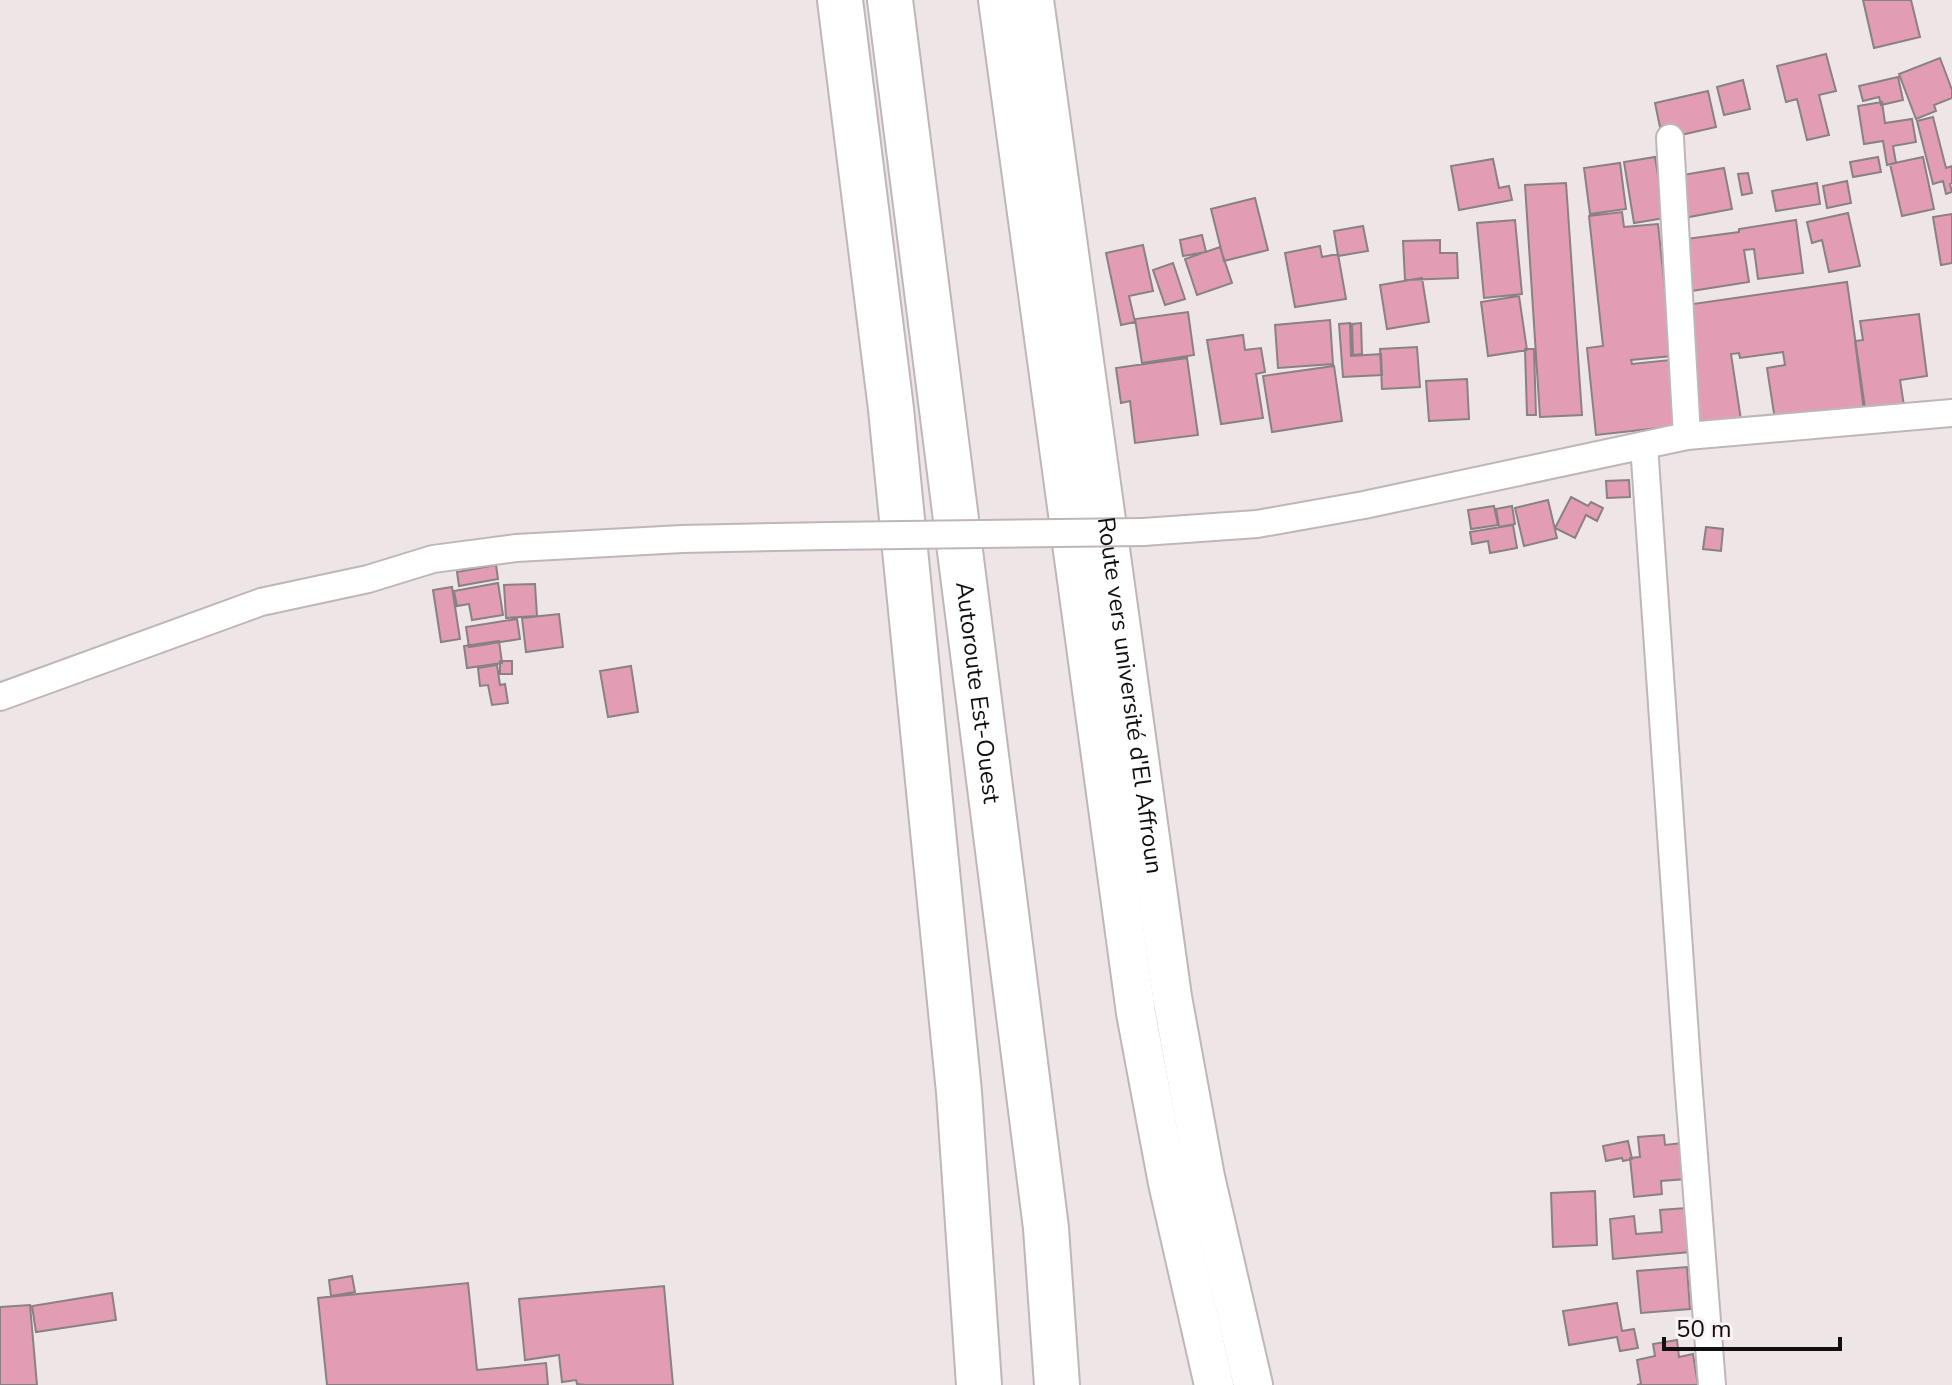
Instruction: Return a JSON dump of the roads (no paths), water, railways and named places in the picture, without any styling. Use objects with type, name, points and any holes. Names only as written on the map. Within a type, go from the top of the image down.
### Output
[{"type":"highway","points":[[840,0],[892,424],[959,1092],[979,1385]]},
{"type":"highway","name":"Autoroute Est-Ouest","points":[[890,0],[1046,1228],[1057,1385]]},
{"type":"main road","name":"Route vers université d'El Affroun","points":[[998,0],[1136,1013],[1168,1183],[1214,1385]]},
{"type":"main road","name":"Route vers université d'El Affroun","points":[[1034,0],[1172,997],[1205,1177],[1253,1385]]},
{"type":"street","points":[[1670,138],[1687,436]]},
{"type":"street","points":[[0,697],[261,602],[368,579],[433,559],[516,548],[682,539],[1143,532],[1257,524],[1348,508],[1687,436],[1952,413]]},
{"type":"street","points":[[1644,445],[1712,1385]]}]
